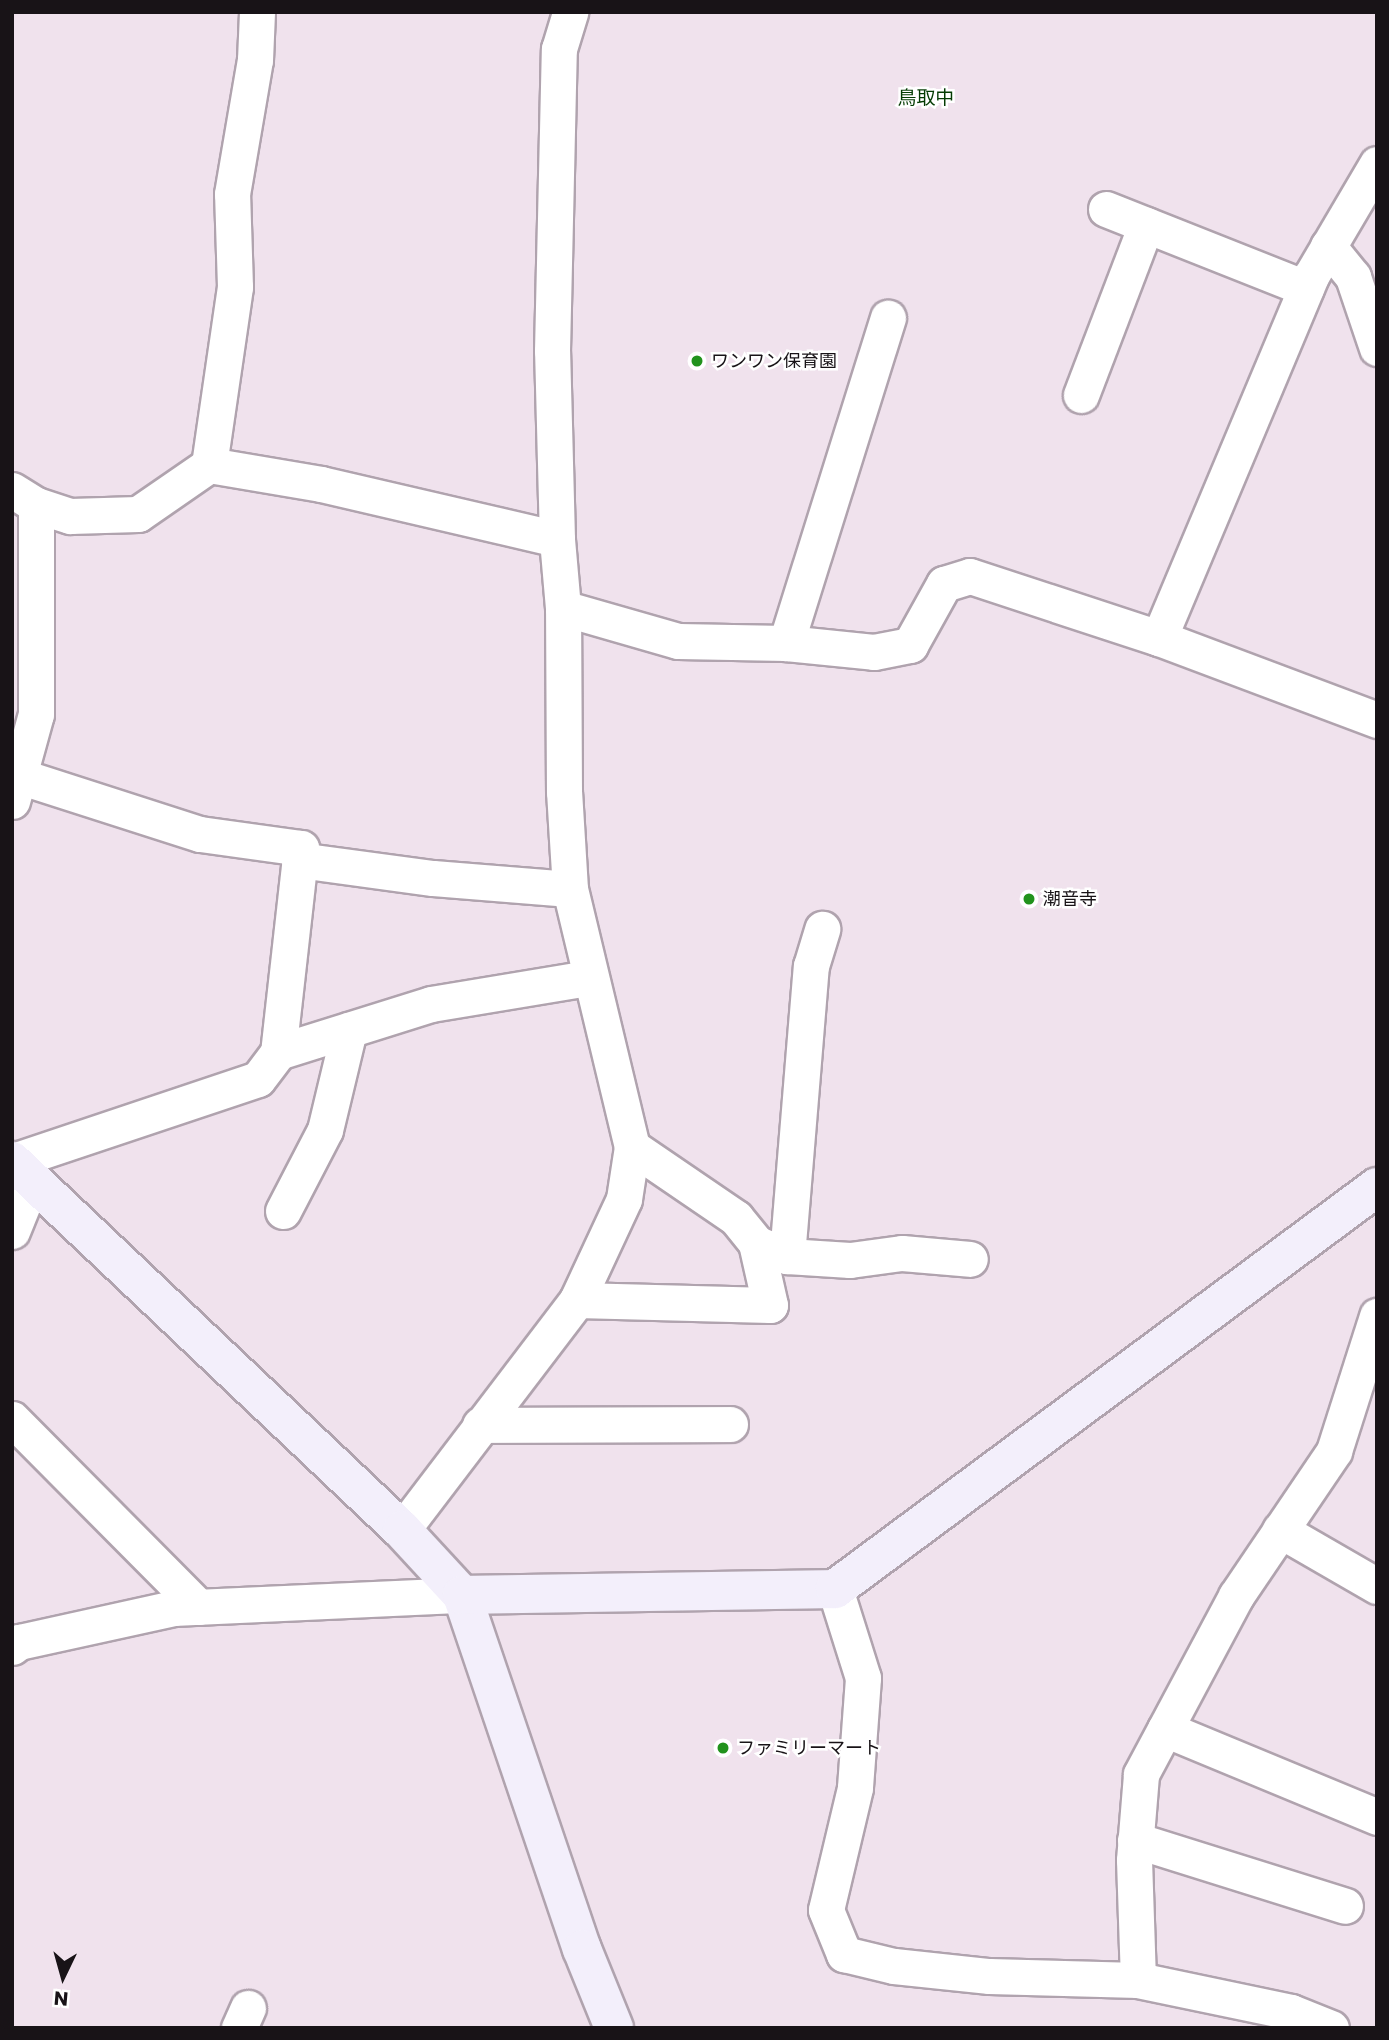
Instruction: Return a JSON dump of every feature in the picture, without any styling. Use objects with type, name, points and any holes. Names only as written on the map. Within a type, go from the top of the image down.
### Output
[{"type":"street","points":[[209,465],[235,288],[232,194],[254,60],[257,12]]},
{"type":"street","points":[[402,1531],[577,1300],[624,1199],[632,1147],[589,978],[570,889],[563,608],[556,539],[552,351],[559,49],[570,12]]},
{"type":"street","points":[[1159,638],[1306,288],[1377,164]]},
{"type":"street","points":[[1106,209],[1306,288]]},
{"type":"street","points":[[1082,395],[1146,225]]},
{"type":"street","points":[[1328,246],[1353,277],[1376,344]]},
{"type":"street","points":[[786,643],[888,318]]},
{"type":"street","points":[[19,1167],[258,1079],[278,1052],[300,848],[200,834],[16,789],[36,714],[24,498],[70,516],[138,514],[209,465],[321,484],[556,539]]},
{"type":"street","points":[[563,608],[678,641],[786,643],[874,652],[910,645],[944,584],[970,576],[1159,638],[1377,720]]},
{"type":"street","points":[[299,860],[433,878],[570,889]]},
{"type":"street","points":[[577,1300],[770,1305],[772,1250],[811,966],[822,929]]},
{"type":"street","points":[[278,1052],[431,1004],[589,978]]},
{"type":"street","points":[[283,1211],[326,1130],[349,1030]]},
{"type":"street","points":[[632,1147],[736,1218],[772,1250],[850,1260],[902,1253],[970,1259]]},
{"type":"street","points":[[12,1231],[19,1167]]},
{"type":"street","points":[[19,1167],[402,1531],[462,1595],[582,1949],[614,2028]]},
{"type":"street","points":[[12,1647],[19,1642],[135,1617],[200,1607],[462,1595],[835,1589],[1374,1197]]},
{"type":"street","points":[[1139,1980],[1135,1840],[1141,1774],[1236,1596],[1334,1451],[1377,1316]]},
{"type":"street","points":[[12,1419],[200,1607]]},
{"type":"street","points":[[481,1425],[730,1423]]},
{"type":"street","points":[[1280,1530],[1377,1586]]},
{"type":"street","points":[[835,1589],[863,1678],[855,1788],[825,1910],[845,1954],[894,1966],[989,1976],[1139,1980],[1291,2012],[1331,2028]]},
{"type":"street","points":[[1165,1729],[1377,1817]]},
{"type":"street","points":[[1135,1840],[1345,1906]]},
{"type":"place","name":"ワンワン保育園","points":[[697,361]]},
{"type":"place","name":"潮音寺","points":[[1029,899]]},
{"type":"place","name":"ファミリーマート","points":[[723,1748]]},
{"type":"district","name":"鳥取中","points":[[926,98]]}]
